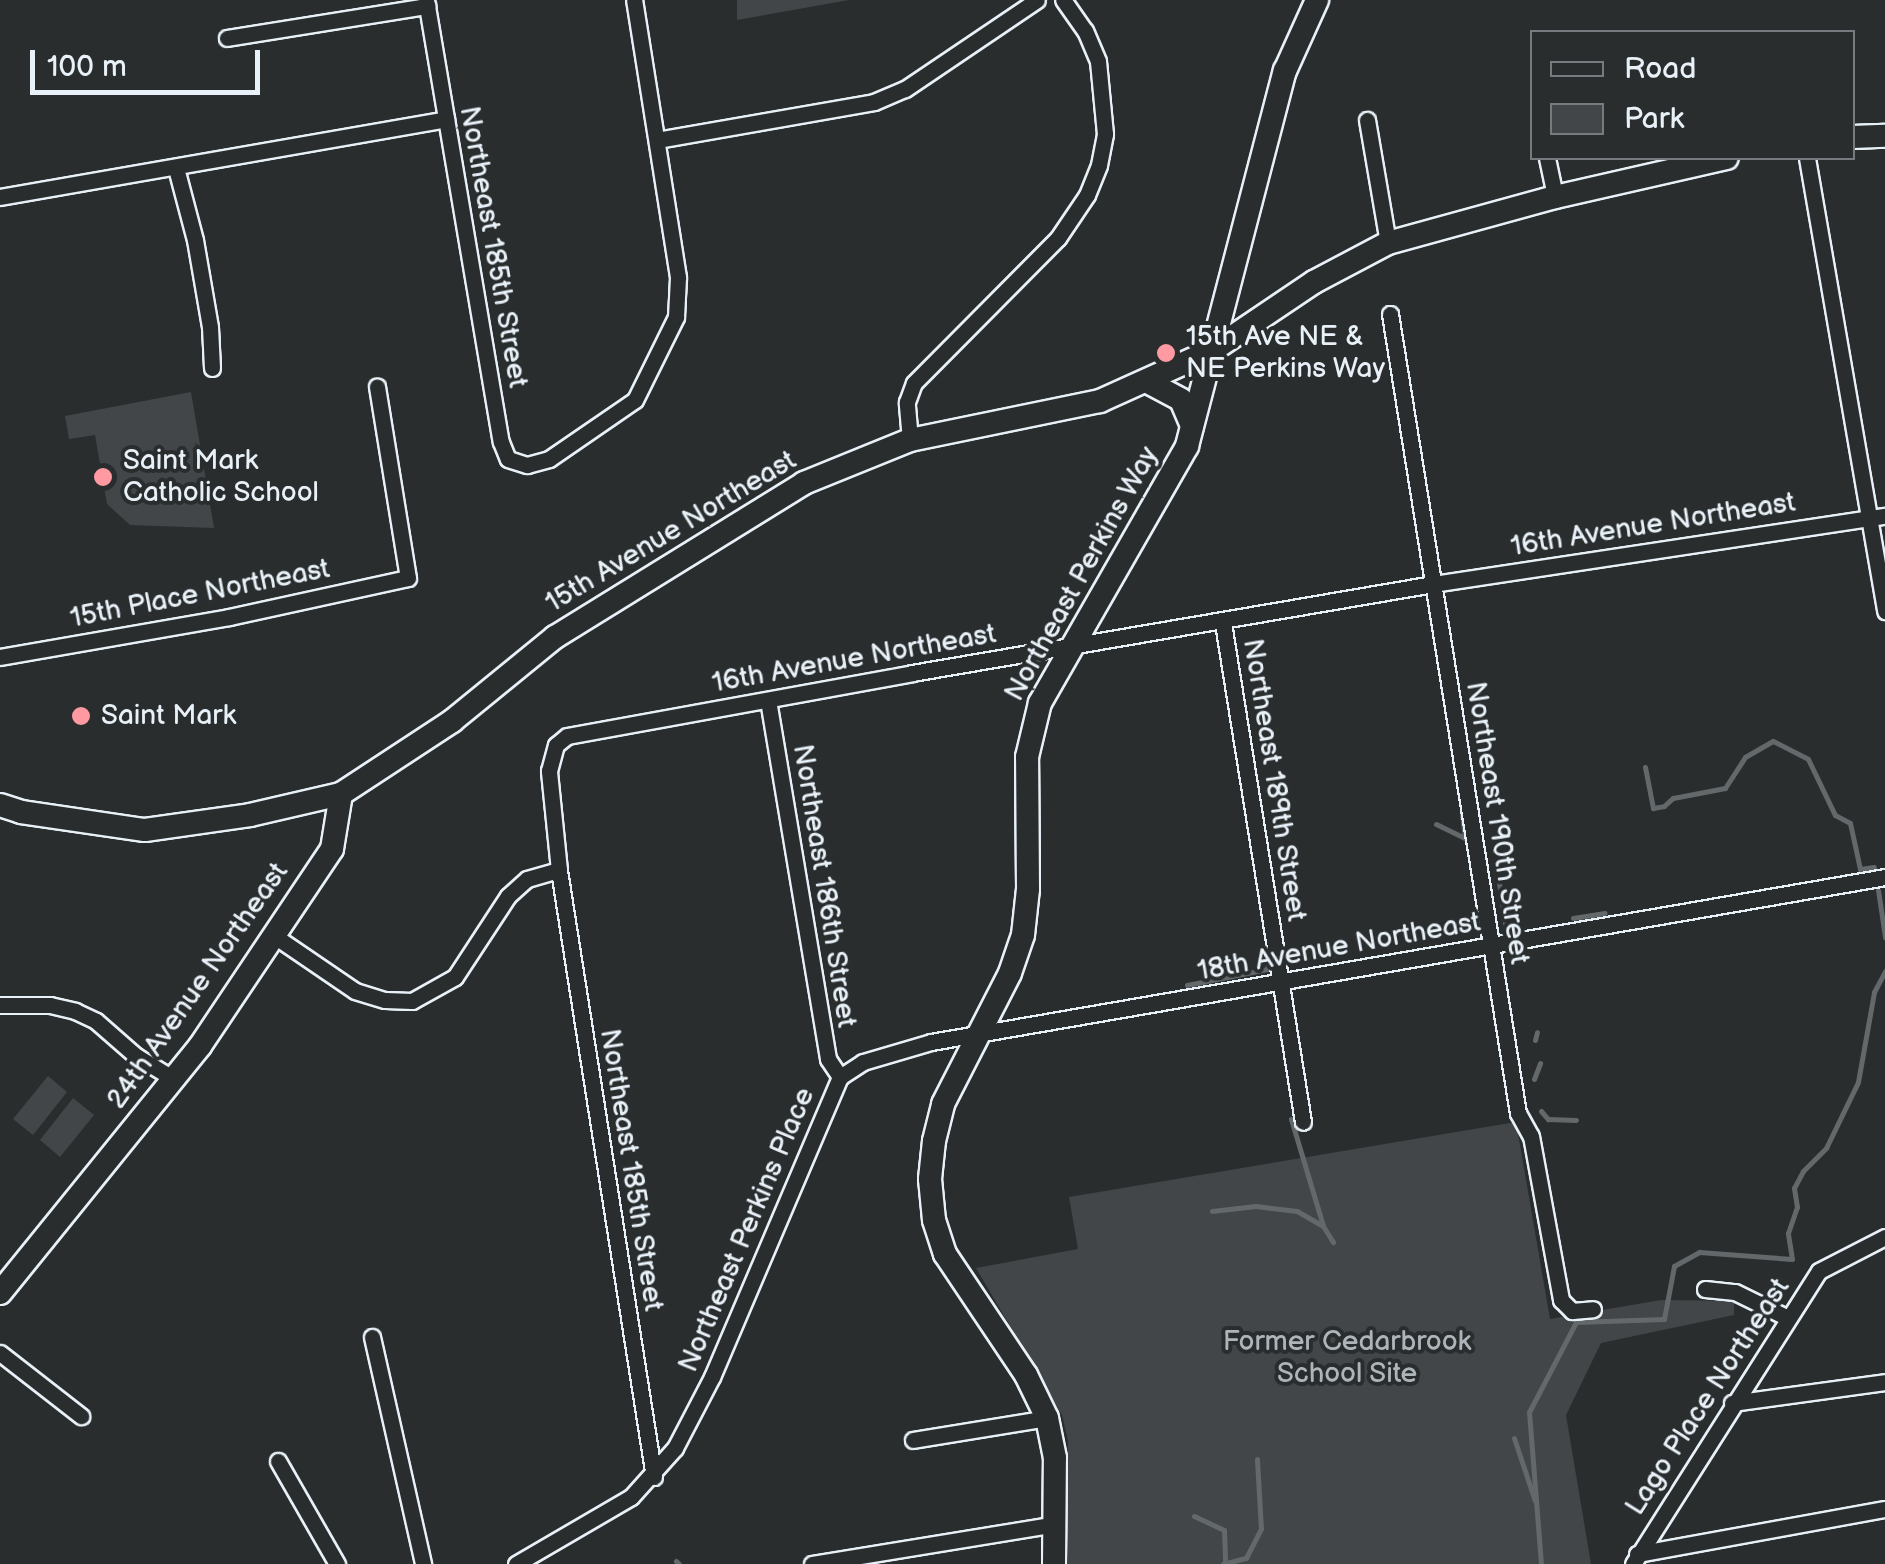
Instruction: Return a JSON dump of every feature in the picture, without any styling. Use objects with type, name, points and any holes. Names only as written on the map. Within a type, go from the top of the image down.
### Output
[{"type":"main road","name":"Northeast Perkins Way","points":[[1054,1564],[1055,1458],[1047,1418],[1026,1375],[945,1254],[934,1220],[930,1179],[934,1140],[944,1104],[980,1036],[1023,934],[1028,889],[1027,757],[1040,703],[1187,446],[1285,71],[1317,0]]},
{"type":"main road","points":[[1855,137],[1885,136]]},
{"type":"main road","name":"15th Avenue Northeast","points":[[0,804],[21,812],[145,830],[250,815],[341,794],[452,722],[556,637],[677,558],[804,483],[910,440],[1100,401],[1214,350],[1314,282],[1388,242],[1554,197],[1717,160]]},
{"type":"main road","points":[[1146,382],[1173,392],[1186,407],[1192,426]]},
{"type":"main road","name":"24th Avenue Northeast","points":[[0,1293],[174,1079],[332,849],[341,794]]},
{"type":"street","points":[[634,0],[657,140],[874,102],[905,89],[1037,0]]},
{"type":"street","points":[[910,440],[907,402],[914,383],[1058,238],[1086,195],[1099,166],[1106,134],[1098,61],[1085,31],[1063,0]]},
{"type":"street","points":[[227,38],[427,3]]},
{"type":"street","name":"Northeast 185th Street","points":[[427,3],[500,442],[508,459],[527,466],[549,459],[635,400],[676,317],[678,277],[657,140]]},
{"type":"street","points":[[0,197],[446,119]]},
{"type":"street","points":[[1367,120],[1388,242]]},
{"type":"street","points":[[1547,160],[1554,197]]},
{"type":"street","points":[[1807,160],[1877,517],[1885,611]]},
{"type":"street","points":[[176,168],[195,240],[210,327],[212,368]]},
{"type":"street","name":"Northeast 190th Street","points":[[1390,314],[1518,1113],[1531,1136],[1561,1300],[1572,1311],[1593,1309]]},
{"type":"street","name":"15th Place Northeast","points":[[0,657],[229,617],[408,578],[377,386]]},
{"type":"street","name":"16th Avenue Northeast","points":[[560,870],[549,771],[556,745],[567,736],[1432,584],[1877,517]]},
{"type":"street","name":"Northeast 189th Street","points":[[1223,623],[1302,1122]]},
{"type":"street","name":"Northeast 186th Street","points":[[768,700],[828,1059],[840,1077]]},
{"type":"street","points":[[273,935],[354,991],[385,1000],[412,1001],[456,977],[508,896],[527,879],[560,870]]},
{"type":"street","name":"Northeast 185th Street","points":[[560,870],[654,1477]]},
{"type":"street","name":"18th Avenue Northeast","points":[[980,1036],[1885,877]]},
{"type":"street","points":[[0,1005],[50,1005],[75,1011],[96,1021],[136,1056],[174,1079]]},
{"type":"street","name":"Northeast Perkins Place","points":[[654,1477],[706,1389],[840,1077],[894,1050],[980,1036]]},
{"type":"street","name":"Lago Place Northeast","points":[[1635,1559],[1819,1271],[1885,1237]]},
{"type":"street","points":[[1705,1289],[1735,1292],[1788,1318]]},
{"type":"street","points":[[372,1337],[423,1564]]},
{"type":"street","points":[[0,1354],[81,1416]]},
{"type":"street","points":[[1732,1403],[1885,1382]]},
{"type":"street","points":[[913,1440],[1047,1418]]},
{"type":"street","points":[[278,1461],[337,1564]]},
{"type":"street","points":[[516,1564],[598,1520],[654,1477]]},
{"type":"street","points":[[1635,1559],[1885,1509]]},
{"type":"street","points":[[812,1564],[1056,1524]]},
{"type":"green space","points":[[737,0],[849,0],[737,20]]},
{"type":"green space","points":[[191,392],[214,528],[130,525],[107,504],[95,435],[69,439],[65,416]]},
{"type":"green space","points":[[48,1076],[67,1092],[33,1135],[13,1119]]},
{"type":"green space","points":[[73,1098],[94,1115],[60,1157],[40,1140]]},
{"type":"green space","name":"Former Cedarbrook School Site","points":[[1516,1122],[1550,1319],[1661,1300],[1734,1301],[1734,1315],[1601,1343],[1566,1415],[1591,1564],[1064,1564],[1068,1441],[1062,1415],[976,1268],[1078,1249],[1069,1197]]},
{"type":"waterway","points":[[1645,767],[1653,808],[1664,806],[1673,798],[1725,788],[1745,757],[1773,741],[1808,759],[1835,815],[1850,823],[1860,869],[1874,867]]},
{"type":"waterway","points":[[1462,814],[1465,838]]},
{"type":"waterway","points":[[1436,824],[1465,838]]},
{"type":"waterway","points":[[1497,869],[1505,923]]},
{"type":"waterway","points":[[1878,890],[1885,937]]},
{"type":"waterway","points":[[1573,918],[1605,913]]},
{"type":"waterway","points":[[1187,985],[1268,969],[1265,951]]},
{"type":"waterway","points":[[1322,957],[1343,953]]},
{"type":"waterway","points":[[1541,1564],[1529,1412],[1576,1322],[1664,1319],[1674,1266],[1699,1252],[1792,1259],[1788,1233],[1797,1207],[1794,1188],[1803,1171],[1826,1148],[1858,1082],[1874,992],[1885,971]]},
{"type":"waterway","points":[[1535,1040],[1537,1032]]},
{"type":"waterway","points":[[1534,1079],[1540,1063]]},
{"type":"waterway","points":[[1541,1111],[1548,1119],[1576,1120]]},
{"type":"waterway","points":[[1291,1119],[1323,1226],[1333,1242]]},
{"type":"waterway","points":[[1212,1211],[1256,1206],[1297,1211],[1323,1226]]},
{"type":"waterway","points":[[1514,1438],[1535,1501]]},
{"type":"waterway","points":[[1223,1564],[1246,1558],[1261,1529],[1257,1459]]},
{"type":"waterway","points":[[1194,1516],[1224,1530],[1225,1563]]},
{"type":"waterway","points":[[676,1561],[679,1564]]},
{"type":"place","name":"15th Ave NE & NE Perkins Way","points":[[1166,353]]},
{"type":"place","name":"Saint Mark Catholic School","points":[[103,477]]},
{"type":"place","name":"Saint Mark","points":[[81,716]]}]
